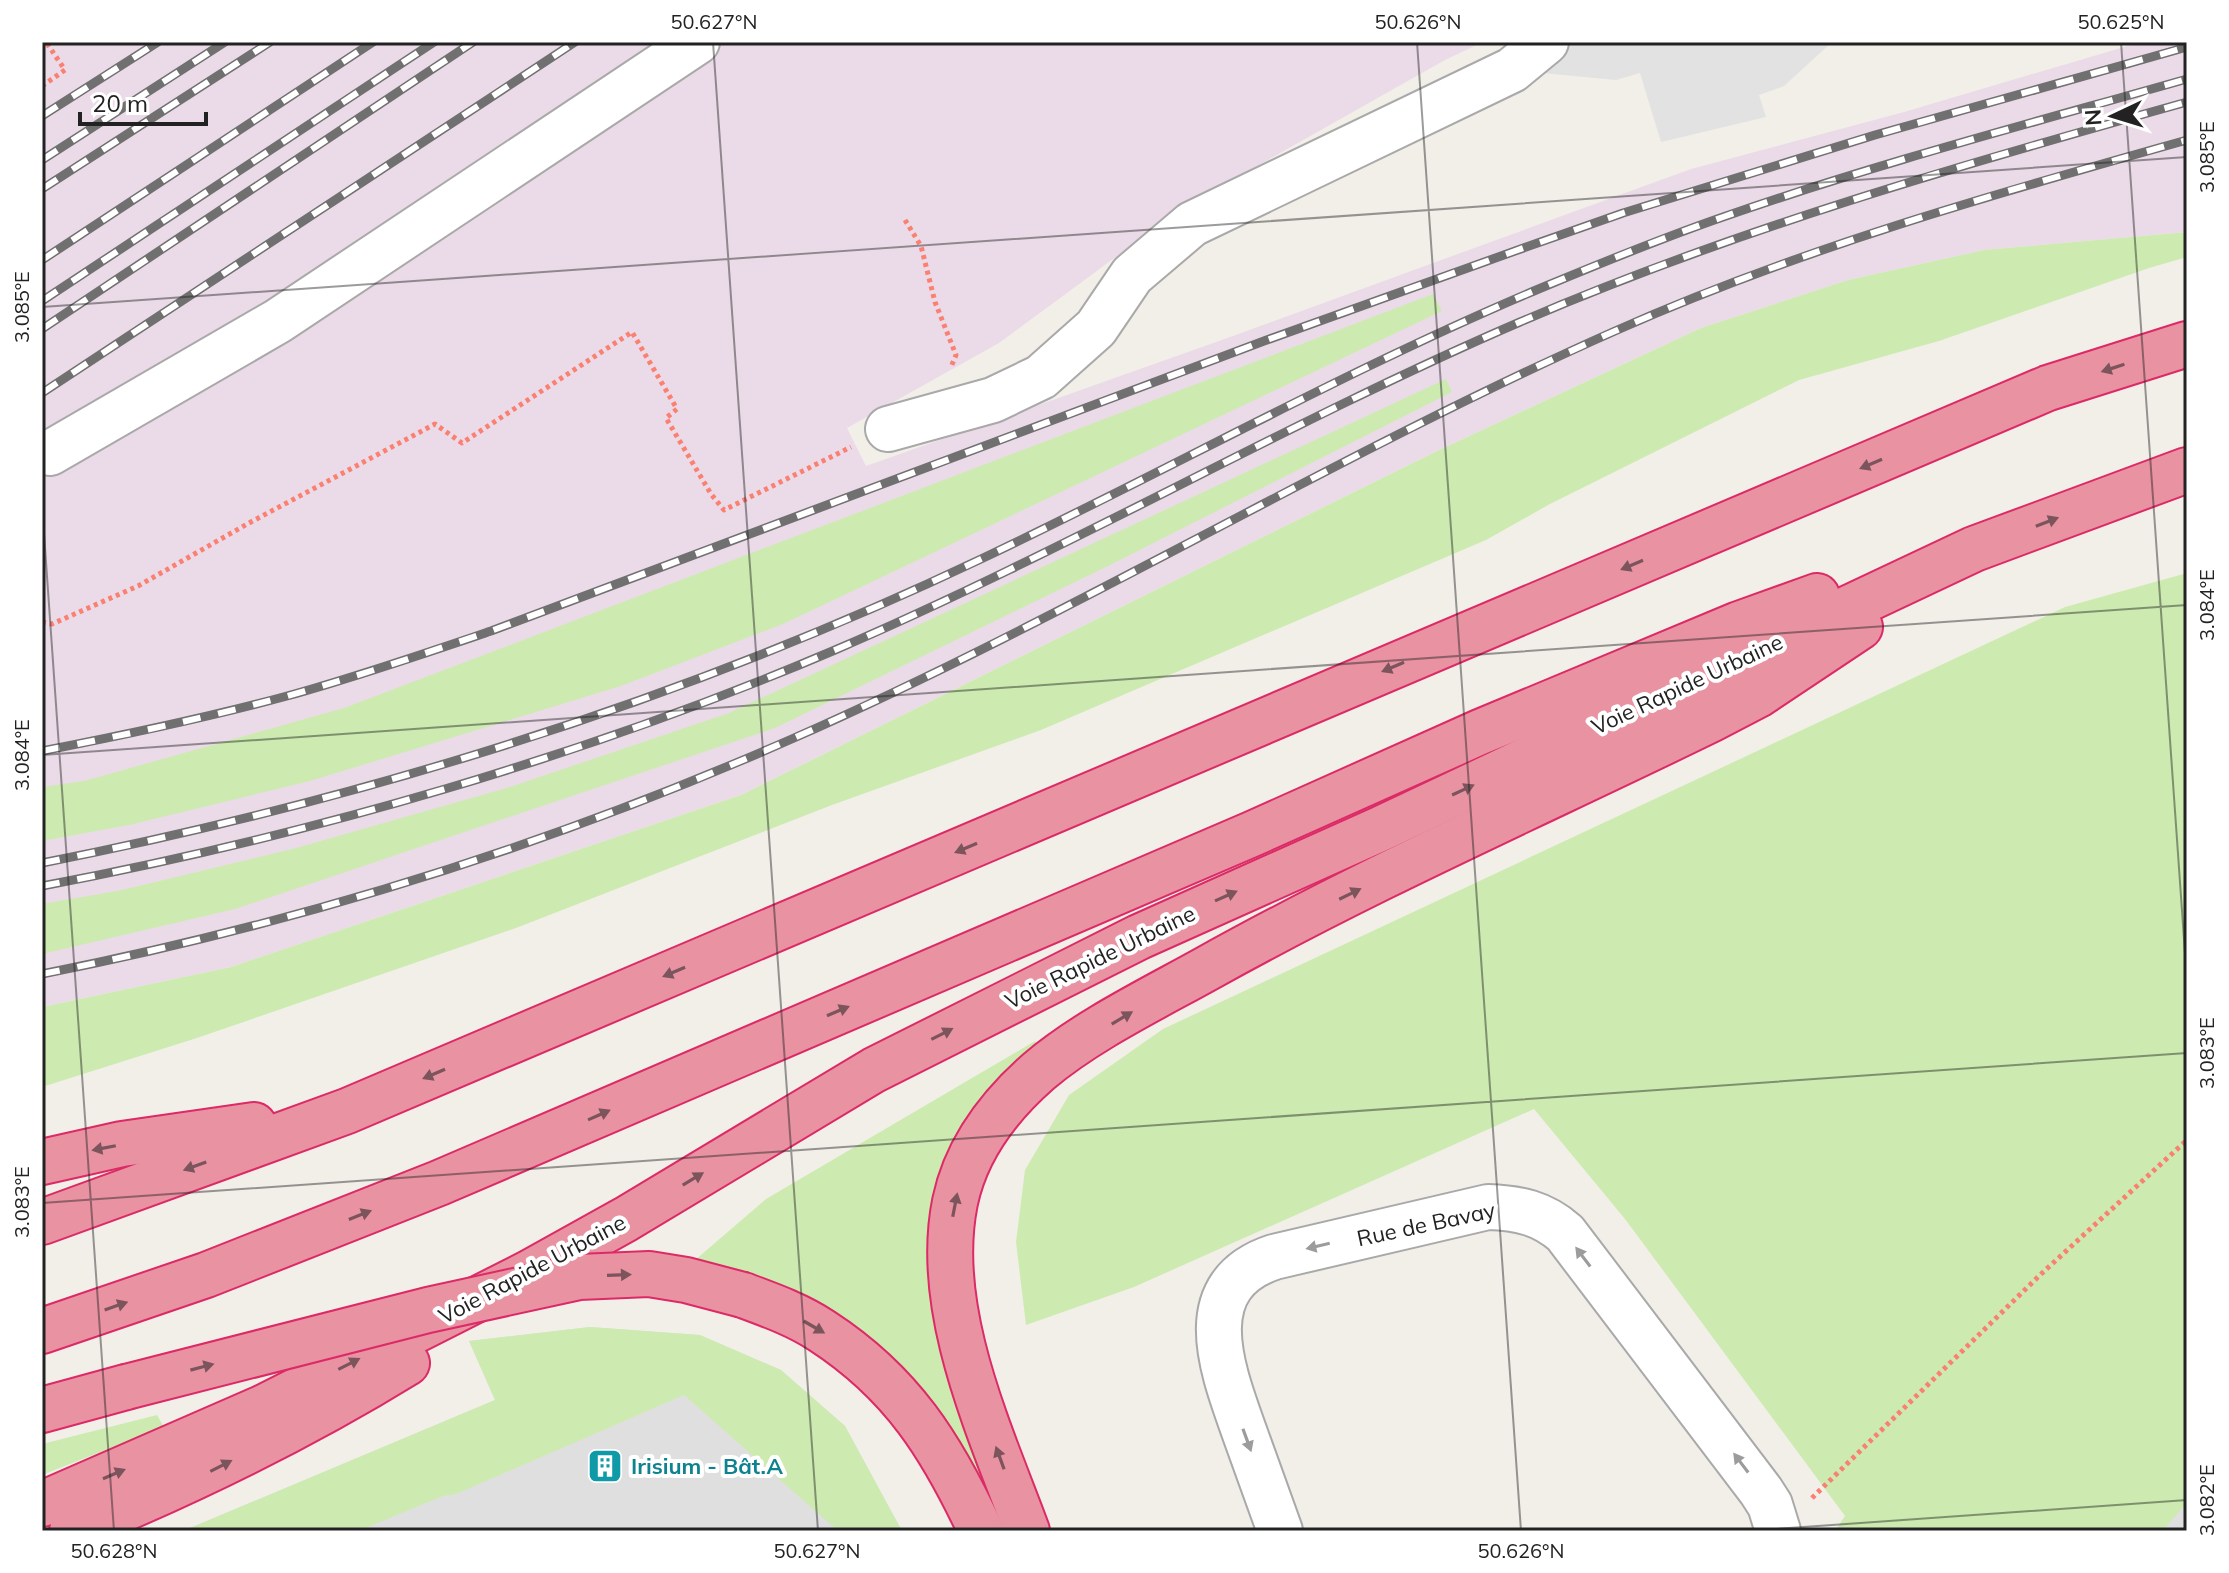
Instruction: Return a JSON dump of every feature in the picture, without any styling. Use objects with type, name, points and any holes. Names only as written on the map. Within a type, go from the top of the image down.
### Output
[{"type":"highway","points":[[42,1222],[347,1111],[2048,388],[2187,344]]},
{"type":"highway","name":"Voie Rapide Urbaine","points":[[42,1504],[262,1408],[529,1273],[626,1219],[836,1091],[981,1015],[1194,911],[1380,829],[1974,549],[2187,470]]},
{"type":"highway","points":[[42,1331],[274,1249],[481,1166],[1252,834],[1480,732],[1739,624],[1912,566],[1974,549]]},
{"type":"highway","points":[[1027,1531],[970,1371],[955,1306],[951,1272],[951,1232],[965,1168],[992,1120],[1018,1091],[1059,1055],[1262,938],[1758,695],[1974,549]]},
{"type":"highway","points":[[42,1162],[122,1144],[347,1111]]},
{"type":"highway","points":[[72,1531],[204,1474],[356,1395],[504,1303],[626,1219]]},
{"type":"highway","points":[[42,1410],[371,1324],[579,1277],[649,1274],[743,1295],[783,1311],[821,1330],[872,1369],[909,1408],[936,1444],[981,1531]]},
{"type":"street","points":[[50,453],[278,321],[697,42]]},
{"type":"street","points":[[888,429],[993,400],[1041,377],[1096,328],[1132,275],[1192,224],[1512,70],[1546,42]]},
{"type":"street","name":"Rue de Bavay","points":[[1280,1531],[1221,1359],[1218,1332],[1221,1310],[1229,1289],[1239,1274],[1265,1260],[1488,1207],[1513,1208],[1537,1214],[1565,1233],[1770,1505],[1789,1520]]},
{"type":"path","points":[[42,86],[65,70],[46,42]]},
{"type":"path","points":[[905,220],[921,246],[935,302],[956,355],[954,364],[943,375]]},
{"type":"path","points":[[42,622],[52,624],[138,586],[435,424],[462,443],[632,332],[677,409],[666,418],[711,494],[724,510],[888,429]]},
{"type":"path","points":[[1789,1520],[2040,1275],[2187,1140]]},
{"type":"shaded area","points":[[42,42],[1483,42],[1445,60],[1181,209],[999,343],[847,428],[866,466],[1691,169],[1904,112],[2141,42],[2187,42],[2187,232],[1984,250],[1848,280],[1701,328],[1433,453],[741,795],[231,967],[42,1007]]},
{"type":"shaded area","points":[[1546,42],[1832,42],[1784,86],[1759,95],[1766,117],[1661,142],[1640,73],[1616,80],[1512,70]]},
{"type":"shaded area","points":[[590,1327],[700,1335],[781,1370],[845,1426],[902,1531],[183,1531],[495,1400],[469,1341]]},
{"type":"shaded area","points":[[2187,1502],[2187,1531],[2161,1531]]},
{"type":"green space","points":[[2187,232],[2187,257],[1939,341],[1799,380],[1550,504],[1486,540],[1041,730],[832,805],[516,928],[197,1038],[42,1087],[42,1007],[231,967],[741,795],[1433,453],[1701,328],[1848,280],[1984,250]]},
{"type":"green space","points":[[1433,294],[1442,311],[783,624],[621,686],[310,781],[129,825],[42,841],[42,787],[84,781],[344,708]]},
{"type":"green space","points":[[1446,379],[1452,392],[1108,566],[775,728],[235,909],[42,954],[42,904],[122,890],[296,848],[510,787],[729,713]]},
{"type":"green space","points":[[2187,573],[2187,1503],[2162,1531],[1835,1531],[1845,1516],[1625,1219],[1534,1109],[1134,1287],[1026,1325],[1016,1242],[1025,1170],[1069,1095],[1163,1029],[2065,607]]},
{"type":"green space","points":[[1035,1041],[1039,1048],[995,1083],[965,1126],[936,1180],[931,1226],[957,1395],[994,1511],[857,1334],[777,1284],[694,1261],[766,1199]]},
{"type":"green space","points":[[590,1327],[700,1335],[781,1370],[845,1426],[902,1531],[838,1531],[684,1395],[456,1494],[443,1496],[358,1531],[183,1531],[495,1400],[469,1341]]},
{"type":"green space","points":[[157,1415],[164,1427],[42,1475],[42,1444]]},
{"type":"railway","points":[[42,116],[158,42]]},
{"type":"railway","points":[[42,160],[225,42]]},
{"type":"railway","points":[[42,189],[270,42]]},
{"type":"railway","points":[[42,260],[373,42]]},
{"type":"railway","points":[[42,301],[434,42]]},
{"type":"railway","points":[[42,329],[473,42]]},
{"type":"railway","points":[[42,393],[575,42]]},
{"type":"railway","points":[[42,751],[226,712],[389,665],[491,631],[1264,341],[1623,213],[1875,135],[2187,47]]},
{"type":"railway","points":[[42,863],[163,837],[403,776],[638,701],[868,610],[981,559],[1329,385],[1470,319],[1609,260],[1700,225],[1838,179],[2187,79]]},
{"type":"railway","points":[[42,886],[243,843],[344,817],[445,789],[643,725],[740,689],[922,611],[1348,401],[1601,288],[1850,201],[2187,102]]},
{"type":"railway","points":[[42,974],[139,954],[330,905],[518,846],[611,812],[794,738],[898,690],[1511,379],[1684,301],[1898,225],[2187,140]]},
{"type":"place","name":"Irisium - Bât.A","points":[[605,1466]]}]
